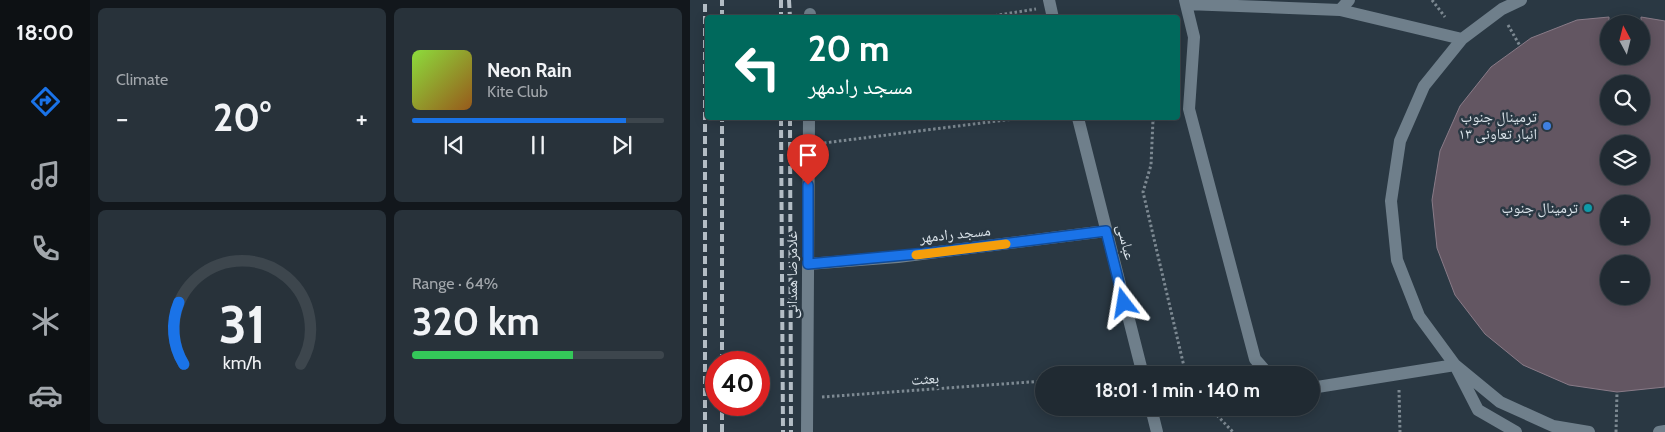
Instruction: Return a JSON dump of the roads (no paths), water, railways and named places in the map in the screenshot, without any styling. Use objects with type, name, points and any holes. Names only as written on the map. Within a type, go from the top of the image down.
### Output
[{"type":"street","points":[[1516,432],[1478,410],[1454,365],[1419,316],[1397,260],[1390,201],[1400,141],[1424,86],[1462,39],[1502,9],[1521,0]]},
{"type":"street","points":[[1261,366],[1255,360],[1189,109],[1194,37],[1186,2],[1345,5],[1462,39]]},
{"type":"street","name":"غلامرضا همدانی","points":[[807,432],[809,120]]},
{"type":"street","name":"عباسی","points":[[1078,120],[1141,366]]},
{"type":"street","name":"مسجد رادمهر","points":[[808,264],[907,256],[1106,231]]},
{"type":"street","points":[[1320,387],[1454,365],[1500,402],[1553,426],[1590,432]]},
{"type":"street","points":[[1153,416],[1157,432]]},
{"type":"street","points":[[1659,432],[1665,432]]},
{"type":"railway","points":[[705,0],[705,432]]},
{"type":"railway","points":[[722,0],[722,15]]},
{"type":"railway","points":[[781,0],[781,15]]},
{"type":"railway","points":[[789,0],[790,15]]},
{"type":"railway","points":[[722,120],[722,351]]},
{"type":"railway","points":[[781,120],[783,432]]},
{"type":"railway","points":[[790,120],[791,432]]},
{"type":"railway","points":[[722,416],[722,432]]},
{"type":"place","name":"ترمینال جنوب انبار تعاونی ۱۳","points":[[1547,126]]},
{"type":"place","name":"ترمینال جنوب","points":[[1588,208]]}]
